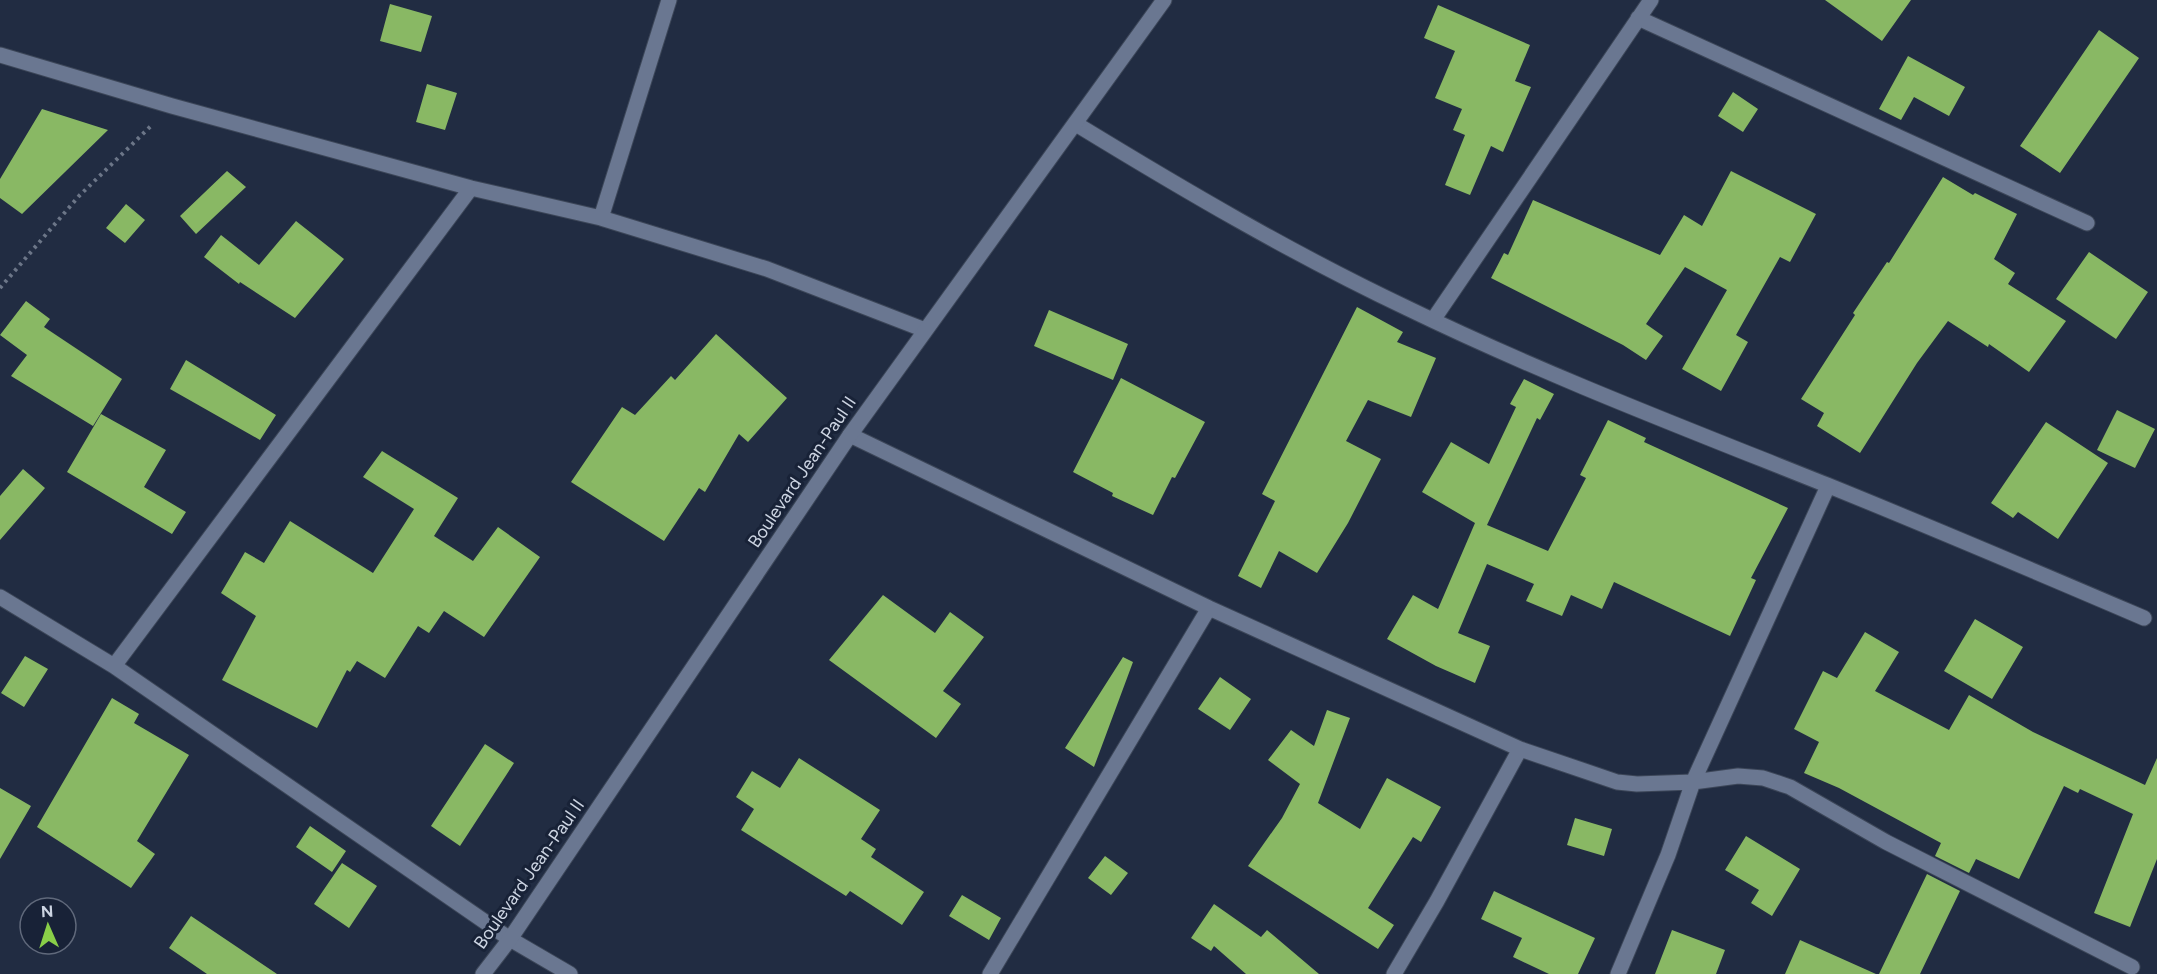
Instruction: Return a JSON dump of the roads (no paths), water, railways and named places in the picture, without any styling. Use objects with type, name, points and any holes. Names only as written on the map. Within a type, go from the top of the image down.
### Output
[{"type":"street","points":[[601,218],[669,0]]},
{"type":"street","name":"Boulevard Jean-Paul II","points":[[483,974],[510,939],[850,435],[1164,0]]},
{"type":"street","points":[[1433,320],[1651,0]]},
{"type":"street","points":[[1638,18],[2087,224]]},
{"type":"street","points":[[0,55],[172,106],[471,188],[601,218],[767,269],[925,330]]},
{"type":"street","points":[[1076,124],[1183,190],[1328,269],[1433,320],[1690,432],[1828,486],[2144,618]]},
{"type":"street","points":[[114,666],[471,188]]},
{"type":"street","points":[[850,435],[1209,608],[1520,749],[1617,782],[1637,784],[1693,782],[1738,776],[1763,778],[1791,787],[1886,842],[2132,967]]},
{"type":"street","points":[[1618,974],[1668,855],[1693,782],[1828,486]]},
{"type":"street","points":[[0,597],[114,666],[510,939],[570,974]]},
{"type":"street","points":[[990,974],[1209,608]]},
{"type":"street","points":[[1394,974],[1437,901],[1520,749]]}]
